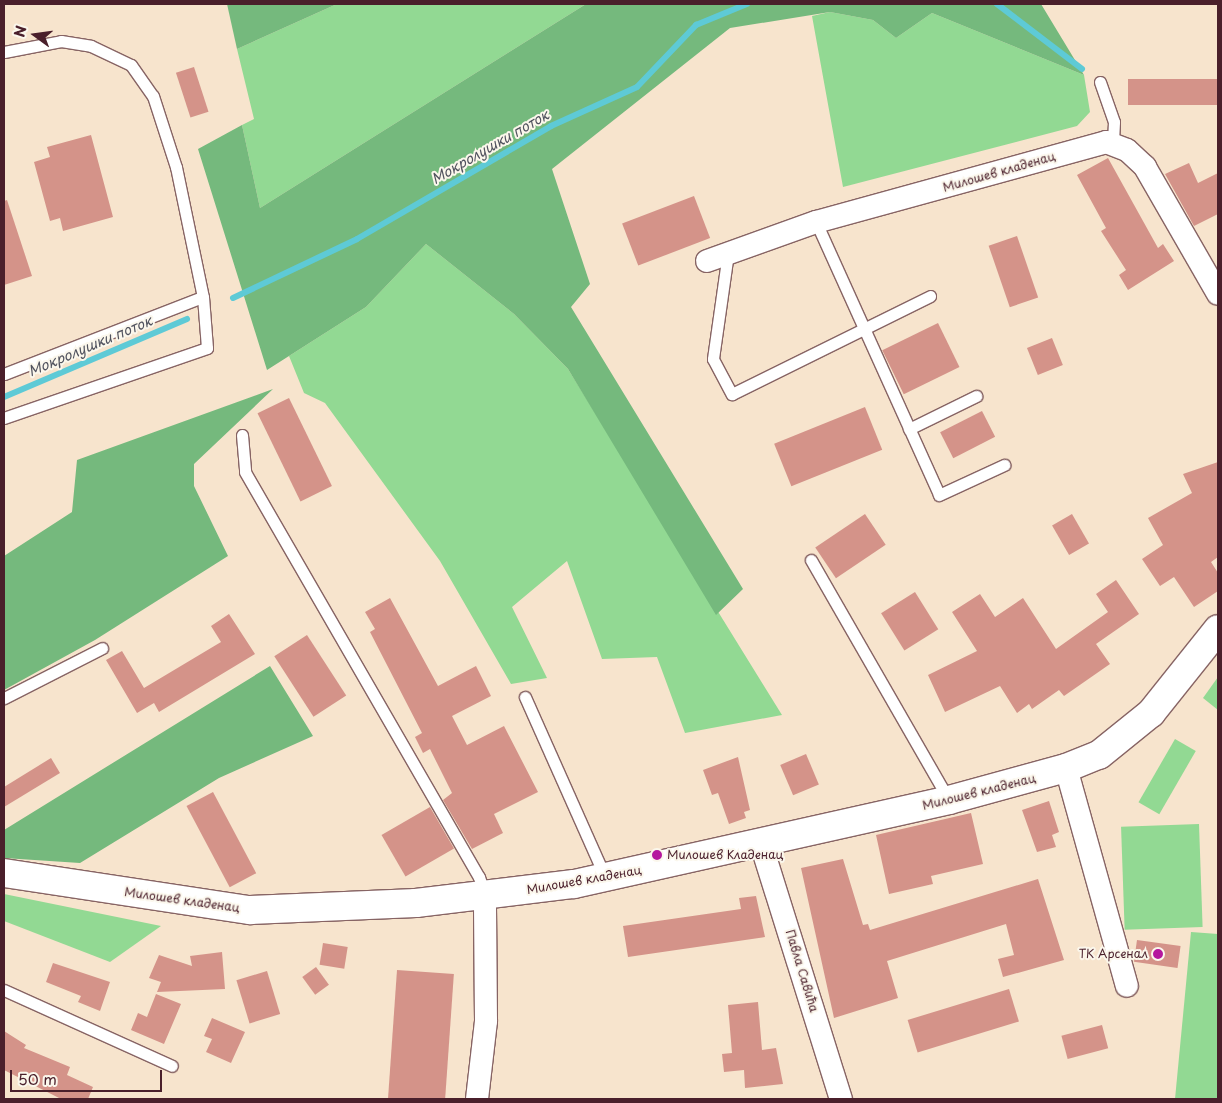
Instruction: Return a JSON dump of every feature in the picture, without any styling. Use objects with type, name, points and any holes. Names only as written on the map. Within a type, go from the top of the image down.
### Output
[{"type":"street","name":"Милошев кладенац","points":[[707,261],[816,222],[1093,144],[1114,143]]},
{"type":"street","points":[[1114,143],[1146,167],[1218,294]]},
{"type":"street","name":"Милошев кладенац","points":[[4,873],[250,910],[485,896],[605,878],[949,800],[1066,768],[1106,750],[1151,713],[1218,629]]},
{"type":"street","points":[[1066,768],[1127,986]]},
{"type":"street","name":"Павла Савића","points":[[761,844],[841,1099]]},
{"type":"street","points":[[477,1099],[486,1021],[485,896]]},
{"type":"lane","points":[[4,52],[61,41],[92,46],[131,65],[154,96],[176,167],[203,298],[207,348],[4,418]]},
{"type":"lane","points":[[1100,82],[1114,122],[1114,143]]},
{"type":"lane","points":[[816,222],[862,328],[939,495],[1004,465]]},
{"type":"lane","points":[[728,253],[713,359],[732,394],[930,296]]},
{"type":"lane","points":[[4,374],[203,298]]},
{"type":"lane","points":[[909,429],[976,396]]},
{"type":"lane","points":[[242,435],[245,472],[479,876],[485,896]]},
{"type":"lane","points":[[811,560],[949,800]]},
{"type":"lane","points":[[4,698],[102,648]]},
{"type":"lane","points":[[526,697],[605,878]]},
{"type":"lane","points":[[4,990],[172,1066]]},
{"type":"green space","points":[[227,4],[337,4],[237,49]]},
{"type":"green space","points":[[337,4],[586,4],[260,208],[242,125],[254,119],[237,49]]},
{"type":"green space","points":[[586,4],[1041,4],[1084,75],[932,13],[896,38],[873,20],[830,12],[730,28],[552,169],[590,284],[571,307],[743,589],[716,615],[568,369],[514,314],[426,244],[366,307],[267,370],[198,149],[242,125],[260,208]]},
{"type":"green space","points":[[830,12],[873,20],[896,38],[932,13],[1084,75],[1090,112],[1077,126],[843,187],[812,16]]},
{"type":"green space","points":[[426,244],[514,314],[568,369],[782,715],[685,733],[657,657],[602,659],[567,561],[512,607],[547,678],[511,684],[440,561],[325,403],[304,393],[289,356],[366,307]]},
{"type":"green space","points":[[273,389],[194,464],[194,486],[228,556],[95,640],[4,690],[4,556],[72,512],[77,460]]},
{"type":"green space","points":[[270,666],[313,736],[219,778],[80,863],[4,858],[4,830]]},
{"type":"green space","points":[[1218,677],[1218,710],[1203,698]]},
{"type":"green space","points":[[1175,739],[1196,751],[1159,814],[1138,802]]},
{"type":"green space","points":[[1199,824],[1203,927],[1125,930],[1121,827]]},
{"type":"green space","points":[[4,894],[161,926],[110,962],[4,921]]},
{"type":"green space","points":[[1191,932],[1218,934],[1218,1099],[1175,1099]]},
{"type":"building","points":[[194,67],[209,112],[190,118],[176,73]]},
{"type":"building","points":[[1128,79],[1218,79],[1218,105],[1128,105]]},
{"type":"building","points":[[91,135],[113,217],[63,231],[60,218],[50,221],[34,162],[50,157],[47,147]]},
{"type":"building","points":[[1108,158],[1158,248],[1163,244],[1174,261],[1128,290],[1119,275],[1126,270],[1101,231],[1106,228],[1077,175]]},
{"type":"building","points":[[1189,163],[1198,183],[1218,173],[1218,214],[1194,226],[1165,174]]},
{"type":"building","points":[[694,196],[710,238],[638,266],[622,224]]},
{"type":"building","points":[[7,200],[32,276],[4,285],[4,201]]},
{"type":"building","points":[[1017,236],[1038,297],[1010,307],[989,246]]},
{"type":"building","points":[[938,323],[959,367],[904,394],[882,350]]},
{"type":"building","points":[[1052,338],[1063,365],[1038,375],[1027,348]]},
{"type":"building","points":[[289,398],[332,486],[301,501],[258,413]]},
{"type":"building","points":[[865,407],[882,450],[791,486],[774,444]]},
{"type":"building","points":[[982,411],[995,437],[953,458],[940,432]]},
{"type":"building","points":[[1218,462],[1218,557],[1211,562],[1218,573],[1218,591],[1194,607],[1174,577],[1160,586],[1142,559],[1163,545],[1148,518],[1192,493],[1183,474]]},
{"type":"building","points":[[865,514],[886,545],[836,578],[815,548]]},
{"type":"building","points":[[1072,514],[1089,543],[1069,555],[1052,526]]},
{"type":"building","points":[[1116,580],[1139,614],[1096,644],[1110,664],[1064,696],[1059,690],[1032,709],[1029,704],[1017,713],[1000,686],[945,712],[928,675],[977,651],[952,612],[980,594],[995,617],[1023,598],[1056,649],[1108,612],[1096,594]]},
{"type":"building","points":[[915,592],[938,629],[904,651],[881,613]]},
{"type":"building","points":[[390,598],[438,686],[476,666],[491,696],[452,716],[467,745],[504,726],[538,792],[494,814],[503,833],[472,849],[443,800],[452,793],[430,749],[423,753],[415,737],[422,733],[370,632],[375,629],[365,612]]},
{"type":"building","points":[[229,614],[255,654],[159,712],[154,703],[137,713],[106,660],[122,651],[144,688],[221,642],[211,626]]},
{"type":"building","points":[[307,635],[346,695],[314,717],[274,656]]},
{"type":"building","points":[[806,754],[819,784],[793,795],[780,765]]},
{"type":"building","points":[[738,757],[750,810],[744,812],[746,818],[729,824],[718,793],[712,795],[703,770]]},
{"type":"building","points":[[51,758],[60,773],[4,807],[4,787]]},
{"type":"building","points":[[213,792],[256,873],[230,887],[187,806]]},
{"type":"building","points":[[1049,801],[1059,832],[1052,835],[1056,847],[1037,852],[1022,810]]},
{"type":"building","points":[[430,807],[454,849],[406,877],[382,835]]},
{"type":"building","points":[[971,813],[983,864],[931,876],[933,884],[889,894],[876,835]]},
{"type":"building","points":[[843,859],[863,925],[868,924],[870,930],[1038,879],[1064,960],[1003,977],[998,959],[1014,955],[1006,924],[887,961],[898,998],[834,1018],[801,868]]},
{"type":"building","points":[[756,896],[765,937],[628,957],[623,926],[741,909],[739,898]]},
{"type":"building","name":"ТК Арсенал","points":[[1137,940],[1181,946],[1178,968],[1134,962]]},
{"type":"building","points":[[323,943],[348,947],[344,969],[320,965]]},
{"type":"building","points":[[222,952],[225,989],[157,992],[161,982],[149,978],[159,955],[192,966],[190,956]]},
{"type":"building","points":[[53,963],[110,982],[100,1011],[78,1002],[81,996],[46,982]]},
{"type":"building","points":[[316,967],[329,985],[315,995],[302,977]]},
{"type":"building","points":[[397,970],[454,974],[445,1099],[388,1099]]},
{"type":"building","points":[[267,971],[280,1014],[250,1023],[236,980]]},
{"type":"building","points":[[1009,989],[1019,1022],[918,1053],[908,1020]]},
{"type":"building","points":[[156,994],[181,1004],[164,1044],[131,1030],[138,1013],[147,1017]]},
{"type":"building","points":[[758,1002],[762,1050],[776,1048],[783,1084],[745,1088],[744,1070],[724,1072],[722,1054],[732,1053],[728,1005]]},
{"type":"building","points":[[212,1018],[245,1032],[231,1063],[206,1052],[212,1039],[204,1036]]},
{"type":"building","points":[[1102,1025],[1108,1048],[1068,1059],[1061,1036]]},
{"type":"building","points":[[4,1031],[26,1045],[24,1048],[70,1067],[67,1075],[93,1087],[88,1099],[61,1099],[4,1070]]},
{"type":"waterway","name":"Мокролушки поток","points":[[233,298],[357,239],[551,126],[637,87],[696,25],[747,4]]},
{"type":"waterway","name":"Мокролушки поток","points":[[997,4],[1082,69]]},
{"type":"waterway","name":"Мокролушки поток","points":[[4,397],[187,319]]},
{"type":"place","name":"Милошев Кладенац","points":[[657,855]]},
{"type":"place","name":"ТК Арсенал","points":[[1158,954]]}]
